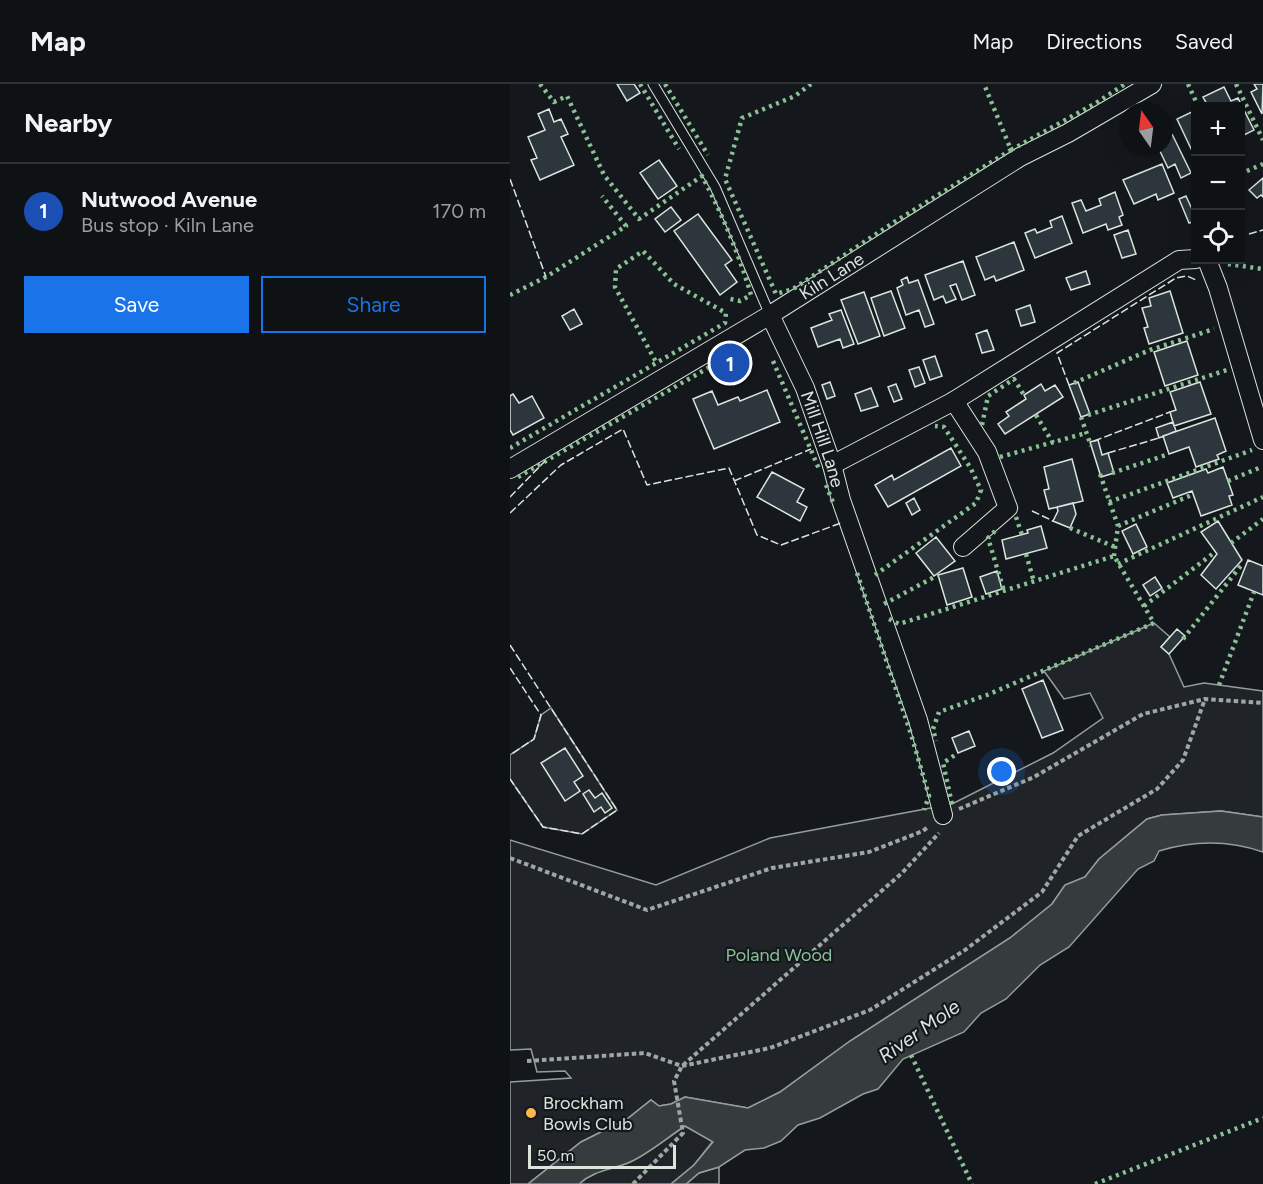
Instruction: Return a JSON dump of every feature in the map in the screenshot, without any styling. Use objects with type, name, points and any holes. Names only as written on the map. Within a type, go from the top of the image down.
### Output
[{"type":"street","name":"Kiln Lane","points":[[510,469],[770,315],[1020,157],[1068,134],[1152,84]]},
{"type":"street","points":[[832,465],[954,401],[1179,260],[1191,259]]},
{"type":"street","points":[[1209,264],[1218,288],[1263,440]]},
{"type":"street","name":"Mill Hill Lane","points":[[770,315],[805,388],[832,465],[918,720],[943,815]]},
{"type":"street","points":[[954,401],[987,452],[1008,508],[963,547]]},
{"type":"lane","name":"Mill Hill Lane","points":[[653,84],[715,187],[770,315]]},
{"type":"path","points":[[527,1061],[645,1053],[682,1066],[770,1048],[870,1010],[965,950],[1042,892],[1078,836],[1158,789],[1183,760],[1206,699]]},
{"type":"path","points":[[510,858],[647,910],[772,868],[869,852],[923,831],[943,815],[1034,777],[1143,714],[1206,699],[1263,702]]},
{"type":"path","points":[[633,1184],[683,1133],[674,1081],[682,1066],[902,873],[941,831],[943,815]]},
{"type":"green space","name":"Poland Wood","points":[[1154,623],[1170,637],[1161,647],[1169,654],[1184,687],[1204,683],[1263,691],[1263,817],[1221,811],[1162,815],[1147,819],[1099,859],[1085,877],[1065,885],[1052,904],[1010,938],[850,1041],[780,1092],[748,1108],[685,1097],[671,1104],[659,1106],[651,1100],[627,1119],[581,1142],[528,1184],[510,1184],[510,1082],[571,1078],[565,1071],[537,1072],[531,1049],[510,1050],[510,840],[656,885],[770,838],[952,804],[1053,753],[1103,718],[1090,693],[1064,699],[1044,671]]},
{"type":"green space","points":[[551,708],[617,810],[582,834],[543,827],[510,779],[510,755],[534,739],[541,715]]},
{"type":"green space","points":[[685,1126],[713,1141],[694,1165],[671,1184],[579,1184],[597,1173],[637,1159]]},
{"type":"green space","points":[[719,1167],[719,1184],[686,1184],[699,1173]]},
{"type":"water","name":"River Mole","points":[[1221,811],[1263,817],[1263,852],[1237,845],[1211,843],[1172,847],[1159,851],[1154,861],[1138,869],[1069,947],[1040,965],[1006,999],[981,1013],[964,1032],[903,1059],[878,1089],[863,1094],[820,1118],[798,1125],[781,1141],[764,1148],[745,1150],[719,1167],[699,1173],[686,1184],[671,1184],[694,1165],[713,1142],[685,1126],[637,1159],[597,1173],[579,1184],[528,1184],[581,1142],[627,1119],[651,1100],[659,1106],[671,1104],[685,1097],[748,1108],[780,1092],[850,1041],[1010,938],[1052,904],[1065,885],[1085,877],[1099,859],[1147,819],[1162,815]]},
{"type":"building","points":[[617,84],[634,84],[640,93],[627,101]]},
{"type":"building","points":[[1254,84],[1263,84],[1262,114],[1251,92],[1257,89]]},
{"type":"building","points":[[1224,87],[1231,101],[1238,98],[1240,102],[1206,102],[1203,97]]},
{"type":"building","points":[[549,109],[554,122],[561,119],[568,134],[561,137],[574,165],[540,180],[531,160],[537,158],[528,137],[545,130],[538,114]]},
{"type":"building","points":[[1191,112],[1191,149],[1177,119]]},
{"type":"building","points":[[1245,112],[1254,130],[1245,134]]},
{"type":"building","points":[[1173,136],[1191,173],[1181,178],[1175,164],[1168,168],[1162,156],[1173,156]]},
{"type":"building","points":[[659,160],[677,186],[658,199],[640,173]]},
{"type":"building","points":[[1162,164],[1174,193],[1158,200],[1156,194],[1134,204],[1123,180]]},
{"type":"building","points":[[1263,178],[1263,197],[1261,195],[1257,198],[1249,190]]},
{"type":"building","points":[[1115,192],[1123,215],[1119,217],[1122,225],[1108,230],[1106,224],[1083,233],[1072,203],[1081,200],[1086,211],[1101,205],[1099,199]]},
{"type":"building","points":[[1186,196],[1191,207],[1191,222],[1189,223],[1179,199]]},
{"type":"building","points":[[671,207],[681,220],[665,232],[655,219]]},
{"type":"building","points":[[698,214],[732,260],[725,265],[737,282],[720,295],[674,231]]},
{"type":"building","points":[[1062,216],[1072,243],[1035,258],[1025,233],[1035,229],[1037,233],[1052,227],[1050,221]]},
{"type":"building","points":[[1128,230],[1136,254],[1122,258],[1114,235]]},
{"type":"building","points":[[1014,242],[1024,270],[996,281],[994,276],[985,280],[976,257]]},
{"type":"building","points":[[963,261],[975,295],[962,300],[956,284],[950,286],[956,299],[946,303],[943,296],[934,300],[925,275]]},
{"type":"building","points":[[1086,271],[1090,284],[1071,290],[1066,278]]},
{"type":"building","points":[[907,277],[909,283],[918,280],[934,324],[925,327],[919,310],[906,315],[897,288],[903,285],[901,280]]},
{"type":"building","points":[[891,291],[905,328],[884,336],[871,298]]},
{"type":"building","points":[[1170,291],[1183,333],[1149,344],[1144,328],[1148,327],[1142,308],[1151,306],[1149,298]]},
{"type":"building","points":[[864,292],[880,336],[858,344],[841,300]]},
{"type":"building","points":[[1030,305],[1035,322],[1021,326],[1016,310]]},
{"type":"building","points":[[574,309],[582,324],[570,330],[562,316]]},
{"type":"building","points":[[841,310],[854,344],[843,348],[840,339],[818,347],[811,328],[832,320],[829,314]]},
{"type":"building","points":[[987,330],[994,350],[982,353],[976,334]]},
{"type":"building","points":[[1187,341],[1198,375],[1165,386],[1154,352]]},
{"type":"building","points":[[935,356],[942,376],[930,380],[923,360]]},
{"type":"building","points":[[919,367],[925,383],[915,387],[909,370]]},
{"type":"building","points":[[830,382],[835,396],[827,399],[822,385]]},
{"type":"building","points":[[1078,382],[1090,414],[1081,417],[1069,385]]},
{"type":"building","points":[[1200,382],[1211,414],[1174,426],[1170,412],[1176,410],[1170,392]]},
{"type":"building","points":[[896,384],[902,399],[894,402],[888,387]]},
{"type":"building","points":[[1041,384],[1045,391],[1055,385],[1063,397],[1005,434],[998,424],[1009,416],[1006,412],[1026,399],[1024,395]]},
{"type":"building","points":[[871,388],[878,406],[861,411],[855,394]]},
{"type":"building","points":[[767,390],[780,422],[714,449],[693,399],[712,391],[718,405],[738,397],[740,401]]},
{"type":"building","points":[[513,394],[519,403],[532,396],[544,418],[513,435],[510,430],[510,396]]},
{"type":"building","points":[[1215,418],[1226,451],[1217,455],[1219,459],[1196,467],[1189,447],[1169,454],[1163,436]]},
{"type":"building","points":[[1173,422],[1176,431],[1159,438],[1156,428]]},
{"type":"building","points":[[1098,440],[1102,455],[1108,453],[1114,473],[1101,477],[1090,442]]},
{"type":"building","points":[[951,448],[961,466],[888,507],[875,485],[892,475],[894,480]]},
{"type":"building","points":[[1072,459],[1083,501],[1049,509],[1044,490],[1049,489],[1044,467]]},
{"type":"building","points":[[1223,467],[1233,495],[1229,496],[1232,505],[1201,516],[1192,491],[1173,498],[1167,483],[1206,469],[1208,473]]},
{"type":"building","points":[[772,472],[804,489],[797,502],[807,507],[800,521],[757,497]]},
{"type":"building","points":[[914,498],[920,510],[912,515],[906,503]]},
{"type":"building","points":[[1073,503],[1076,514],[1070,528],[1053,521],[1058,511],[1057,507]]},
{"type":"building","points":[[1218,521],[1242,560],[1216,589],[1201,575],[1217,554],[1201,532]]},
{"type":"building","points":[[1136,524],[1147,547],[1133,554],[1122,531]]},
{"type":"building","points":[[1041,526],[1047,548],[1006,559],[1002,540],[1028,533],[1027,530]]},
{"type":"building","points":[[936,537],[955,561],[934,576],[916,553]]},
{"type":"building","points":[[1248,560],[1263,566],[1263,595],[1238,585]]},
{"type":"building","points":[[963,568],[972,597],[947,605],[938,575]]},
{"type":"building","points":[[997,571],[1002,589],[986,594],[980,577]]},
{"type":"building","points":[[1155,577],[1162,588],[1150,596],[1143,585]]},
{"type":"building","points":[[1177,629],[1185,636],[1169,654],[1161,647]]},
{"type":"building","points":[[1043,680],[1063,730],[1042,738],[1022,689]]},
{"type":"building","points":[[969,731],[975,746],[958,753],[952,738]]},
{"type":"building","points":[[565,748],[583,776],[574,782],[580,791],[565,801],[541,763]]},
{"type":"building","points":[[589,790],[595,798],[602,793],[612,808],[605,813],[601,807],[594,812],[583,794]]},
{"type":"hedge","points":[[540,84],[554,102],[567,96],[604,175],[639,219],[702,176],[730,234],[751,295],[740,301],[726,298]]},
{"type":"hedge","points":[[640,84],[679,149]]},
{"type":"hedge","points":[[665,84],[708,155]]},
{"type":"hedge","points":[[811,84],[795,96],[742,118],[725,179],[776,294],[793,289],[896,221],[1011,150],[984,84]]},
{"type":"hedge","points":[[1011,150],[1096,103],[1125,84]]},
{"type":"hedge","points":[[1188,84],[1196,102]]},
{"type":"hedge","points":[[1236,84],[1263,140]]},
{"type":"hedge","points":[[1245,172],[1263,164]]},
{"type":"hedge","points":[[510,295],[546,277],[626,226],[602,196]]},
{"type":"hedge","points":[[510,448],[725,323],[726,313],[674,284],[643,251],[616,269],[615,287],[656,362]]},
{"type":"hedge","points":[[1228,264],[1263,269]]},
{"type":"hedge","points":[[1074,383],[1150,350],[1214,329]]},
{"type":"hedge","points":[[518,477],[741,349]]},
{"type":"hedge","points":[[773,361],[819,469]]},
{"type":"hedge","points":[[1088,415],[1227,370]]},
{"type":"hedge","points":[[982,425],[988,396],[1014,379],[1024,395]]},
{"type":"hedge","points":[[1036,415],[1053,443]]},
{"type":"hedge","points":[[1081,417],[1091,446]]},
{"type":"hedge","points":[[875,575],[976,503],[981,490],[970,467],[944,427],[935,426]]},
{"type":"hedge","points":[[1000,457],[1086,433]]},
{"type":"hedge","points":[[1109,502],[1252,450]]},
{"type":"hedge","points":[[1112,473],[1169,454]]},
{"type":"hedge","points":[[1228,481],[1259,468]]},
{"type":"hedge","points":[[1100,474],[1118,526],[1114,556]]},
{"type":"hedge","points":[[826,485],[834,505]]},
{"type":"hedge","points":[[1118,526],[1194,494]]},
{"type":"hedge","points":[[1118,564],[1263,497]]},
{"type":"hedge","points":[[1016,517],[1022,535]]},
{"type":"hedge","points":[[1231,543],[1263,519]]},
{"type":"hedge","points":[[1070,528],[1115,547]]},
{"type":"hedge","points":[[995,531],[988,538],[1004,591]]},
{"type":"hedge","points":[[1144,606],[1215,552]]},
{"type":"hedge","points":[[1026,554],[1034,582]]},
{"type":"hedge","points":[[889,619],[899,624],[1114,556],[1154,623],[987,695],[939,712],[933,729],[936,741]]},
{"type":"hedge","points":[[1183,639],[1243,563]]},
{"type":"hedge","points":[[857,573],[911,734],[929,796],[924,810]]},
{"type":"hedge","points":[[884,604],[938,575]]},
{"type":"hedge","points":[[1219,685],[1254,592]]},
{"type":"hedge","points":[[952,804],[943,763],[958,753]]},
{"type":"hedge","points":[[911,1055],[972,1184]]},
{"type":"hedge","points":[[1095,1184],[1263,1118]]},
{"type":"fence","points":[[510,179],[546,277]]},
{"type":"fence","points":[[1249,234],[1263,230]]},
{"type":"fence","points":[[1069,385],[1057,353],[1176,278],[1187,276],[1196,280]]},
{"type":"fence","points":[[1094,441],[1170,412]]},
{"type":"fence","points":[[510,513],[561,465],[623,429],[647,485],[729,468],[757,535],[781,545],[841,523]]},
{"type":"fence","points":[[1108,453],[1159,438]]},
{"type":"fence","points":[[734,481],[811,449]]},
{"type":"fence","points":[[510,497],[545,461]]},
{"type":"fence","points":[[1032,511],[1053,521]]},
{"type":"fence","points":[[510,645],[617,810],[582,834],[543,827],[510,779]]},
{"type":"fence","points":[[510,668],[541,715],[534,739],[510,755]]},
{"type":"place","name":"Nutwood Avenue","points":[[730,363]]},
{"type":"place","name":"Brockham Bowls Club","points":[[531,1113]]}]
